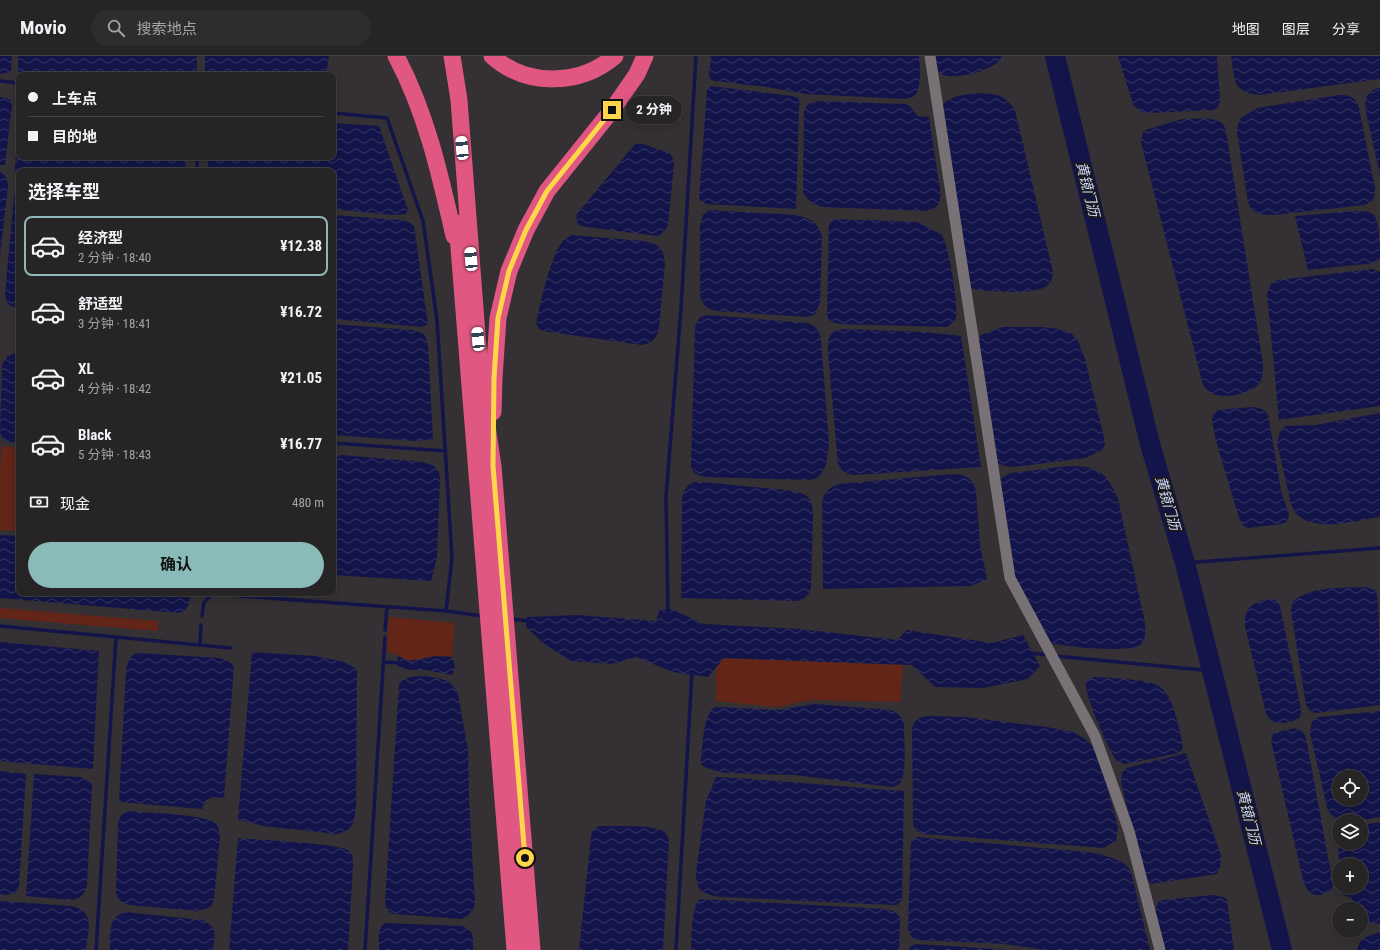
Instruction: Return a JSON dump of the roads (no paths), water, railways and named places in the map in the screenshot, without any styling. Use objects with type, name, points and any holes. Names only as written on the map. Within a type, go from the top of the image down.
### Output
[{"type":"highway","points":[[396,56],[417,102],[435,154],[459,255]]},
{"type":"highway","points":[[444,56],[455,101],[459,255],[515,950]]},
{"type":"highway","points":[[452,56],[481,386],[493,466],[532,950]]},
{"type":"highway","points":[[492,56],[500,63],[525,74],[549,79],[574,77],[596,69],[614,56]]},
{"type":"highway","points":[[493,466],[494,378],[498,318],[509,271],[526,230],[547,191],[612,110],[637,74],[645,56]]},
{"type":"street","points":[[930,56],[1010,578],[1095,736],[1129,831],[1160,950]]},
{"type":"water","points":[[0,56],[12,56],[10,72],[0,74]]},
{"type":"water","points":[[18,56],[197,56],[197,72],[18,71]]},
{"type":"water","points":[[205,56],[329,56],[326,72],[205,72]]},
{"type":"water","points":[[711,56],[919,56],[919,83],[917,93],[911,98],[905,99],[806,94],[767,87],[715,81],[710,79],[709,74]]},
{"type":"water","points":[[934,56],[1002,56],[992,66],[983,70],[963,76],[953,76],[945,75],[937,70]]},
{"type":"water","points":[[1118,56],[1217,56],[1220,100],[1218,107],[1213,110],[1149,113],[1136,108],[1133,104]]},
{"type":"water","points":[[1231,56],[1380,56],[1380,79],[1259,95],[1243,91],[1236,83]]},
{"type":"water","points":[[711,86],[798,98],[800,101],[796,209],[706,204],[699,199],[707,90]]},
{"type":"water","points":[[1377,88],[1380,88],[1380,175],[1365,104],[1368,95]]},
{"type":"water","points":[[981,93],[1001,96],[1008,101],[1015,110],[1053,272],[1050,283],[1041,289],[1033,291],[1003,292],[977,290],[971,288],[942,106],[945,102],[954,97]]},
{"type":"water","points":[[1347,95],[1352,97],[1356,101],[1359,108],[1375,188],[1373,199],[1364,205],[1274,215],[1262,214],[1252,210],[1248,202],[1237,132],[1238,124],[1241,118],[1257,108]]},
{"type":"water","points":[[0,97],[9,99],[12,104],[5,165],[0,165]]},
{"type":"water","points":[[817,101],[906,104],[910,106],[918,116],[929,117],[940,190],[938,204],[934,208],[926,211],[823,207],[814,204],[809,200],[803,192],[804,111],[809,104]]},
{"type":"water","points":[[1182,119],[1210,119],[1220,121],[1225,127],[1263,364],[1263,372],[1260,383],[1254,388],[1241,394],[1220,396],[1209,392],[1203,385],[1141,142],[1143,133],[1146,130]]},
{"type":"water","points":[[336,123],[379,126],[408,210],[406,214],[393,215],[336,209],[336,168],[208,168],[208,160],[336,160]]},
{"type":"water","points":[[635,144],[643,144],[669,153],[672,156],[674,165],[668,225],[665,231],[657,236],[579,225],[576,221],[577,214]]},
{"type":"water","points":[[16,156],[16,160],[186,160],[185,168],[16,168],[16,173],[15,167]]},
{"type":"water","points":[[0,172],[7,178],[8,187],[0,256]]},
{"type":"water","points":[[16,192],[16,309],[8,304],[5,294]]},
{"type":"water","points":[[710,210],[796,215],[813,221],[818,227],[822,236],[820,303],[815,314],[806,317],[717,311],[705,305],[700,297],[700,225],[703,215]]},
{"type":"water","points":[[1357,211],[1370,212],[1375,218],[1379,235],[1380,259],[1375,263],[1308,270],[1295,216]]},
{"type":"water","points":[[336,215],[400,220],[409,222],[414,226],[428,324],[422,327],[336,319]]},
{"type":"water","points":[[832,220],[917,222],[942,235],[948,252],[953,278],[956,304],[955,321],[947,327],[840,324],[831,322],[827,314],[829,225]]},
{"type":"water","points":[[571,235],[643,241],[653,243],[659,247],[663,253],[665,263],[659,329],[655,338],[651,342],[642,345],[543,331],[539,329],[536,323],[551,265],[561,244]]},
{"type":"water","points":[[1372,269],[1380,272],[1380,406],[1279,420],[1267,294],[1271,284],[1278,280]]},
{"type":"water","points":[[707,315],[807,323],[813,325],[818,330],[821,339],[829,444],[826,464],[822,473],[817,478],[809,480],[705,477],[698,475],[693,471],[691,466],[695,327],[699,318]]},
{"type":"water","points":[[336,324],[411,330],[421,332],[425,336],[428,345],[433,439],[415,441],[336,435]]},
{"type":"water","points":[[1003,327],[1041,327],[1060,329],[1071,333],[1078,341],[1085,359],[1104,437],[1105,444],[1102,450],[1086,458],[1014,467],[1005,466],[994,462],[978,340],[981,335]]},
{"type":"water","points":[[844,329],[925,332],[961,336],[981,467],[855,475],[847,473],[841,469],[838,464],[828,348],[830,336],[835,331]]},
{"type":"water","points":[[16,353],[16,444],[8,442],[0,433],[2,366],[7,357]]},
{"type":"water","points":[[1251,407],[1258,408],[1267,413],[1281,491],[1289,514],[1286,522],[1281,524],[1248,528],[1240,521],[1216,441],[1212,420],[1213,415],[1218,410]]},
{"type":"water","points":[[1380,413],[1380,517],[1335,524],[1323,524],[1303,519],[1295,512],[1291,504],[1277,443],[1280,431],[1285,426],[1315,425]]},
{"type":"water","points":[[342,455],[423,462],[437,469],[440,479],[437,557],[431,581],[336,575],[336,456]]},
{"type":"water","points":[[1068,466],[1087,467],[1100,472],[1110,482],[1118,499],[1145,622],[1145,638],[1140,645],[1133,648],[1108,649],[1076,647],[1042,641],[1016,586],[999,480],[1010,473]]},
{"type":"water","points":[[952,474],[962,475],[971,480],[976,491],[980,545],[987,579],[971,586],[823,589],[822,501],[828,490],[839,484]]},
{"type":"water","points":[[695,482],[786,490],[798,492],[809,498],[813,514],[811,586],[806,596],[796,601],[681,598],[682,498],[686,488]]},
{"type":"water","points":[[0,535],[16,536],[16,596],[191,596],[188,606],[182,612],[178,613],[0,598]]},
{"type":"water","points":[[1367,587],[1376,591],[1377,599],[1380,645],[1380,705],[1316,713],[1311,712],[1306,705],[1291,611],[1293,601],[1300,596],[1318,590]]},
{"type":"water","points":[[1268,599],[1275,600],[1280,606],[1301,709],[1299,718],[1286,723],[1272,722],[1266,714],[1245,626],[1246,615],[1250,607],[1258,602]]},
{"type":"water","points":[[660,609],[673,610],[704,624],[800,629],[897,640],[907,630],[992,643],[1023,635],[1040,666],[1028,679],[983,688],[935,687],[912,665],[724,658],[708,677],[673,672],[636,657],[612,664],[571,661],[543,643],[526,627],[527,617],[577,615],[656,621]]},
{"type":"water","points":[[0,642],[99,651],[93,769],[0,761]]},
{"type":"water","points":[[252,652],[315,656],[344,662],[357,669],[356,806],[354,821],[347,830],[337,834],[263,826],[238,819]]},
{"type":"water","points":[[138,653],[220,658],[231,663],[234,667],[224,798],[213,797],[206,800],[202,809],[119,802],[126,671],[131,657]]},
{"type":"water","points":[[398,656],[410,661],[436,656],[452,657],[455,667],[452,675],[427,670],[409,670],[397,666]]},
{"type":"water","points":[[426,676],[449,682],[458,694],[468,750],[475,903],[470,913],[461,919],[394,914],[388,910],[385,902],[399,685],[407,678]]},
{"type":"water","points":[[1094,677],[1138,680],[1159,686],[1169,698],[1176,714],[1183,748],[1179,753],[1125,764],[1117,761],[1098,724],[1089,700],[1086,685],[1090,679]]},
{"type":"water","points":[[814,704],[891,710],[900,716],[904,725],[905,754],[903,777],[899,784],[891,787],[794,775],[724,773],[704,767],[701,764],[706,723],[708,716],[715,707],[780,710]]},
{"type":"water","points":[[1380,711],[1380,817],[1368,819],[1368,814],[1332,815],[1328,811],[1310,733],[1312,721],[1319,717]]},
{"type":"water","points":[[928,716],[966,717],[1047,727],[1073,732],[1087,740],[1095,749],[1101,764],[1118,827],[1116,841],[1103,848],[920,833],[913,824],[912,728],[914,722],[918,719]]},
{"type":"water","points":[[1294,728],[1302,731],[1306,738],[1332,879],[1332,890],[1322,895],[1314,895],[1311,893],[1305,886],[1303,880],[1271,741],[1273,734]]},
{"type":"water","points":[[1186,753],[1221,855],[1220,867],[1217,874],[1150,884],[1142,869],[1121,782],[1122,773],[1126,768]]},
{"type":"water","points":[[0,771],[26,774],[19,886],[16,893],[6,895],[0,894]]},
{"type":"water","points":[[34,774],[81,777],[88,780],[92,785],[87,886],[83,895],[76,899],[70,900],[26,896]]},
{"type":"water","points":[[716,777],[904,791],[902,900],[897,905],[892,905],[722,897],[705,893],[697,884],[696,872],[706,801]]},
{"type":"water","points":[[129,811],[188,816],[209,820],[216,824],[219,829],[220,837],[214,900],[212,905],[208,908],[197,911],[129,905],[120,900],[116,893],[118,823],[122,815]]},
{"type":"water","points":[[1380,822],[1380,924],[1368,923],[1368,902],[1353,902],[1352,898],[1343,894],[1368,894],[1368,858],[1339,858],[1338,850],[1368,850],[1368,824]]},
{"type":"water","points":[[599,826],[656,828],[664,832],[667,836],[669,840],[663,950],[579,950],[591,837],[592,831]]},
{"type":"water","points":[[917,837],[1089,852],[1110,857],[1121,862],[1128,867],[1132,876],[1150,950],[1047,950],[1004,944],[918,940],[911,936],[908,928],[911,841]]},
{"type":"water","points":[[238,838],[314,844],[342,848],[349,851],[353,859],[353,865],[348,950],[229,950]]},
{"type":"water","points":[[1213,895],[1224,897],[1227,900],[1234,950],[1164,950],[1155,910],[1158,903],[1162,900]]},
{"type":"water","points":[[700,899],[886,909],[898,914],[900,918],[899,950],[691,950],[693,915],[697,902]]},
{"type":"water","points":[[0,901],[71,906],[79,909],[84,912],[89,922],[86,950],[0,950]]},
{"type":"water","points":[[125,912],[202,920],[213,929],[215,936],[213,950],[110,950],[111,927],[115,918],[119,914]]},
{"type":"water","points":[[385,923],[462,926],[469,930],[472,935],[473,950],[380,950],[379,934],[382,925]]},
{"type":"water","points":[[1380,932],[1380,950],[1357,950],[1362,940],[1368,938],[1368,936]]},
{"type":"water","points":[[916,944],[1007,950],[909,950],[911,946]]},
{"type":"waterway","points":[[668,613],[666,497],[681,308],[696,56]]},
{"type":"waterway","name":"黄镜门沥","points":[[1055,56],[1150,444],[1185,563],[1282,950]]},
{"type":"waterway","points":[[0,81],[16,83]]},
{"type":"waterway","points":[[336,113],[387,118],[423,221],[437,320],[452,558],[446,611]]},
{"type":"waterway","points":[[197,160],[197,168]]},
{"type":"waterway","points":[[336,443],[446,451]]},
{"type":"waterway","points":[[1185,563],[1380,548]]},
{"type":"waterway","points":[[202,616],[204,602],[211,596]]},
{"type":"waterway","points":[[240,596],[446,611],[483,616]]},
{"type":"waterway","points":[[385,630],[387,607]]},
{"type":"waterway","points":[[509,619],[531,621]]},
{"type":"waterway","points":[[200,645],[201,625]]},
{"type":"waterway","points":[[0,626],[231,648]]},
{"type":"waterway","points":[[96,950],[116,637]]},
{"type":"waterway","points":[[365,950],[385,637]]},
{"type":"waterway","points":[[1029,653],[1049,655]]},
{"type":"waterway","points":[[1055,656],[1213,671]]},
{"type":"waterway","points":[[383,662],[402,663]]},
{"type":"waterway","points":[[676,950],[692,672]]}]
